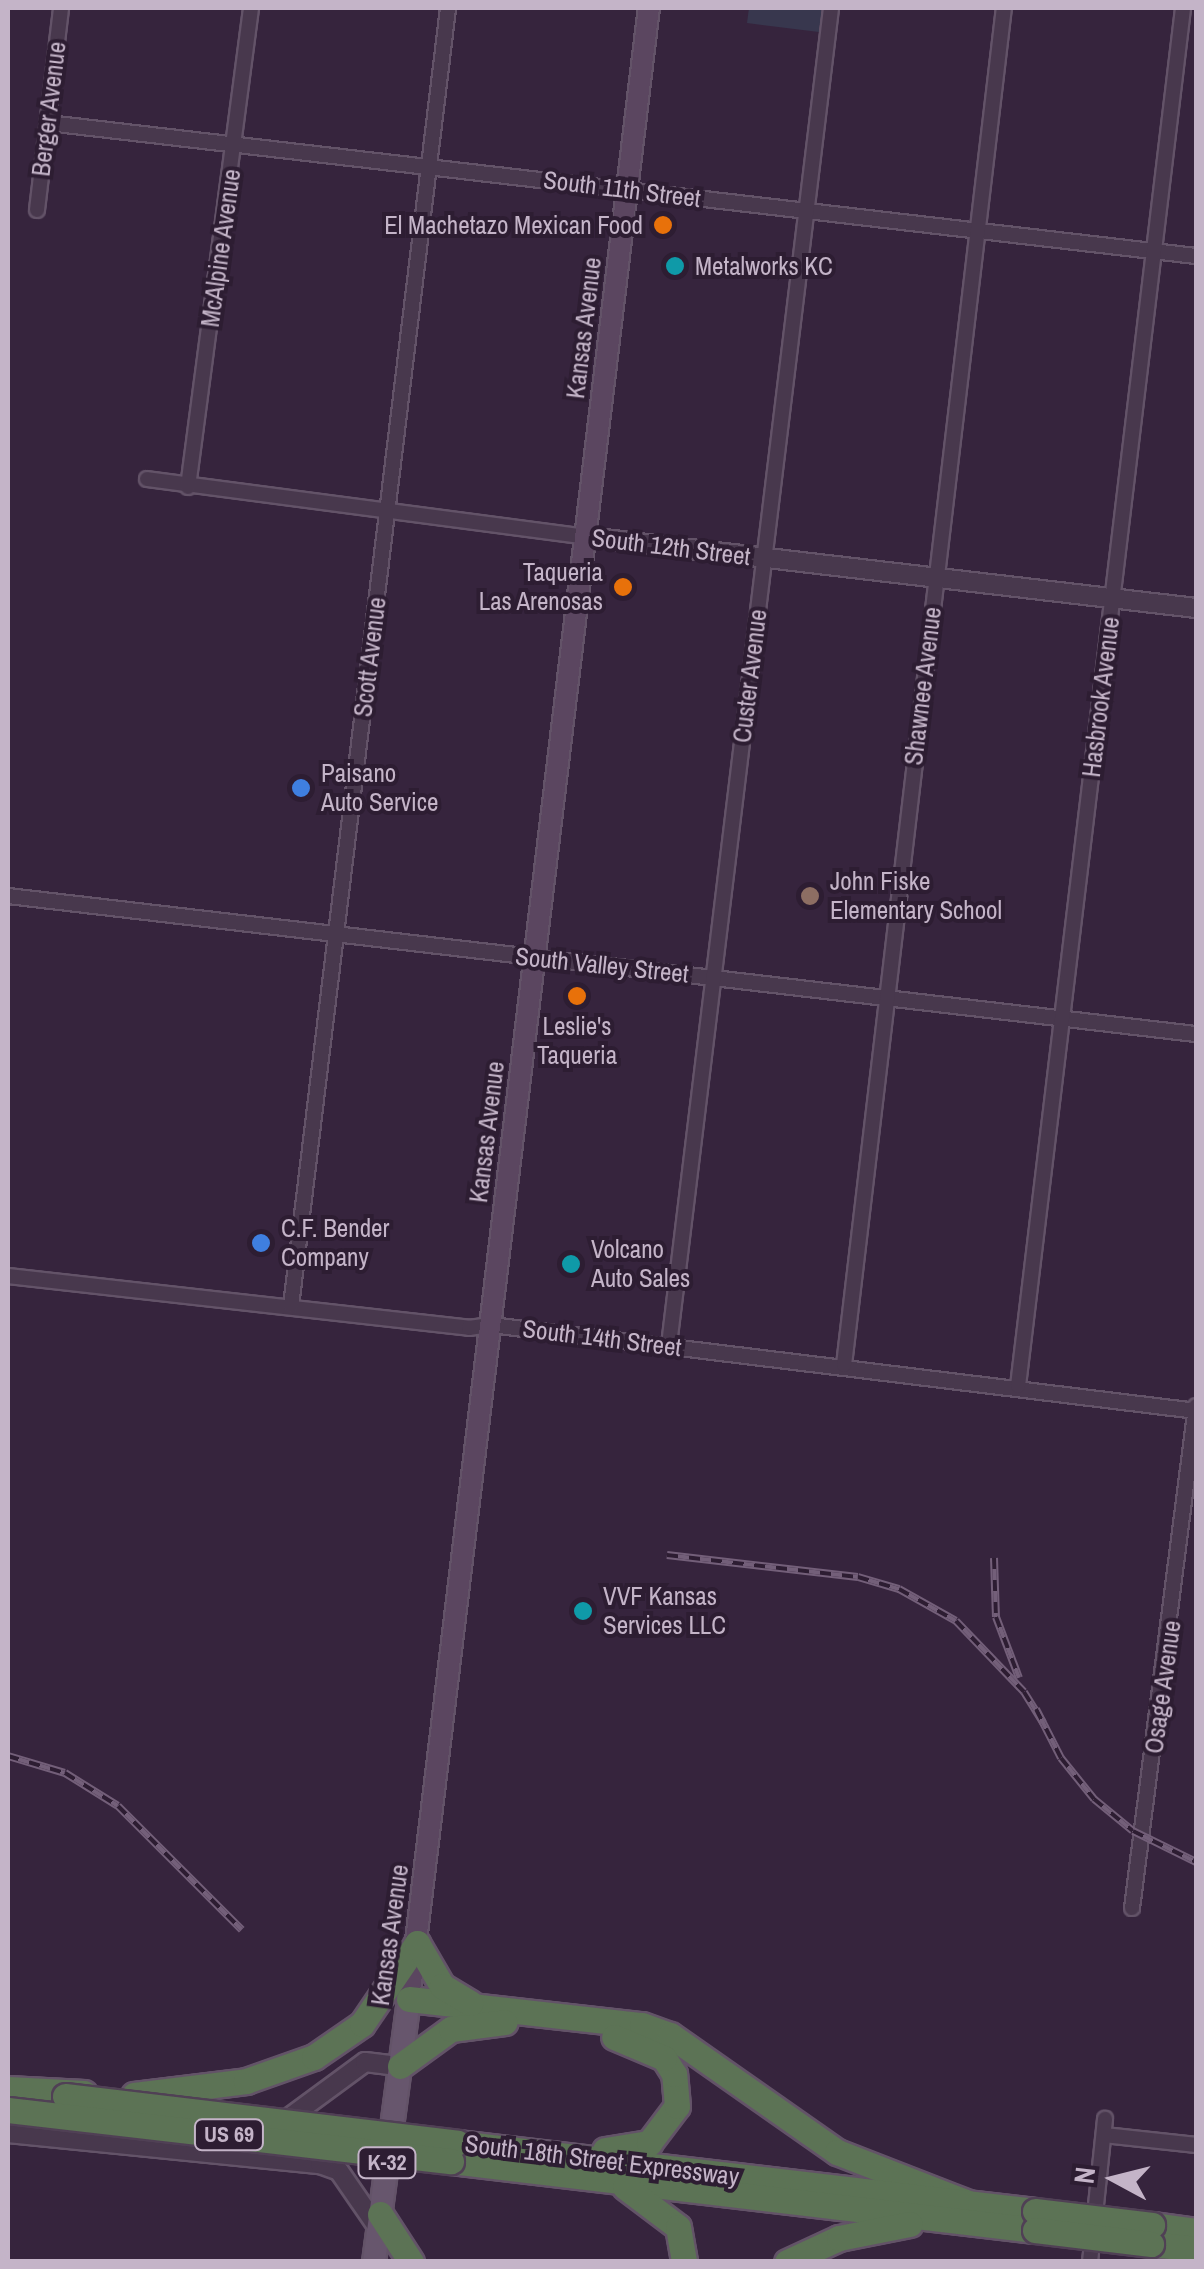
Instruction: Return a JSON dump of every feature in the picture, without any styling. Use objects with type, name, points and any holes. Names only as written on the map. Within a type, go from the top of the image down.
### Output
[{"type":"highway","points":[[65,2096],[158,2096],[288,2068],[362,2024],[417,1943],[442,1986],[474,2006]]},
{"type":"highway","points":[[409,2000],[670,2035],[838,2152],[966,2202]]},
{"type":"highway","points":[[400,2066],[451,2029],[495,2021],[632,2039],[664,2058],[678,2090],[663,2132],[631,2148],[560,2156]]},
{"type":"highway","name":"South 18th Street Expressway","points":[[8,2091],[454,2152],[612,2180],[940,2219],[1035,2221],[1151,2235],[1196,2249]]},
{"type":"highway","name":"South 18th Street Expressway","points":[[8,2110],[454,2152],[560,2156],[966,2202],[1035,2221]]},
{"type":"highway","points":[[612,2180],[668,2215],[684,2242],[684,2262]]},
{"type":"highway","points":[[786,2262],[840,2238],[940,2219]]},
{"type":"highway","points":[[379,2222],[412,2262]]},
{"type":"highway","name":"South 18th Street Expressway","points":[[1151,2235],[1196,2231]]},
{"type":"main road","name":"Kansas Avenue","points":[[374,2262],[417,1943],[649,8]]},
{"type":"street","name":"Berger Avenue","points":[[37,210],[61,8]]},
{"type":"street","name":"McAlpine Avenue","points":[[188,487],[251,8]]},
{"type":"street","name":"Scott Avenue","points":[[292,1306],[448,8]]},
{"type":"street","name":"Custer Avenue","points":[[670,1345],[830,8]]},
{"type":"street","name":"Shawnee Avenue","points":[[844,1365],[1004,8]]},
{"type":"street","name":"Hasbrook Avenue","points":[[1018,1386],[1183,8]]},
{"type":"street","name":"South 11th Street","points":[[48,124],[1196,256]]},
{"type":"street","name":"South 12th Street","points":[[147,479],[387,514],[1196,608]]},
{"type":"street","name":"South Valley Street","points":[[8,896],[1196,1034]]},
{"type":"street","name":"South 14th Street","points":[[8,1276],[469,1328],[491,1325],[670,1345],[1196,1409]]},
{"type":"street","name":"Osage Avenue","points":[[1132,1908],[1196,1409]]},
{"type":"street","points":[[8,2091],[278,2126],[365,2062],[400,2066]]},
{"type":"street","points":[[1090,2262],[1105,2127],[1196,2145]]},
{"type":"street","points":[[8,2132],[320,2164],[339,2172],[379,2222]]},
{"type":"shaded area","points":[[749,8],[822,8],[819,32],[747,23]]},
{"type":"railway","points":[[667,1555],[858,1577],[899,1589],[956,1621],[1024,1692],[1043,1722]]},
{"type":"railway","points":[[994,1558],[996,1617],[1019,1678]]},
{"type":"railway","points":[[1036,1709],[1061,1758],[1094,1799],[1133,1831],[1196,1862]]},
{"type":"railway","points":[[8,1756],[65,1773],[118,1806],[242,1930]]},
{"type":"place","name":"El Machetazo Mexican Food","points":[[663,225]]},
{"type":"place","name":"Metalworks KC","points":[[675,266]]},
{"type":"place","name":"Taqueria Las Arenosas","points":[[623,587]]},
{"type":"place","name":"Paisano Auto Service","points":[[301,788]]},
{"type":"place","name":"John Fiske Elementary School","points":[[810,896]]},
{"type":"place","name":"Leslie's Taqueria","points":[[577,996]]},
{"type":"place","name":"C.F. Bender Company","points":[[261,1243]]},
{"type":"place","name":"Volcano Auto Sales","points":[[571,1264]]},
{"type":"place","name":"VVF Kansas Services LLC","points":[[583,1611]]}]
